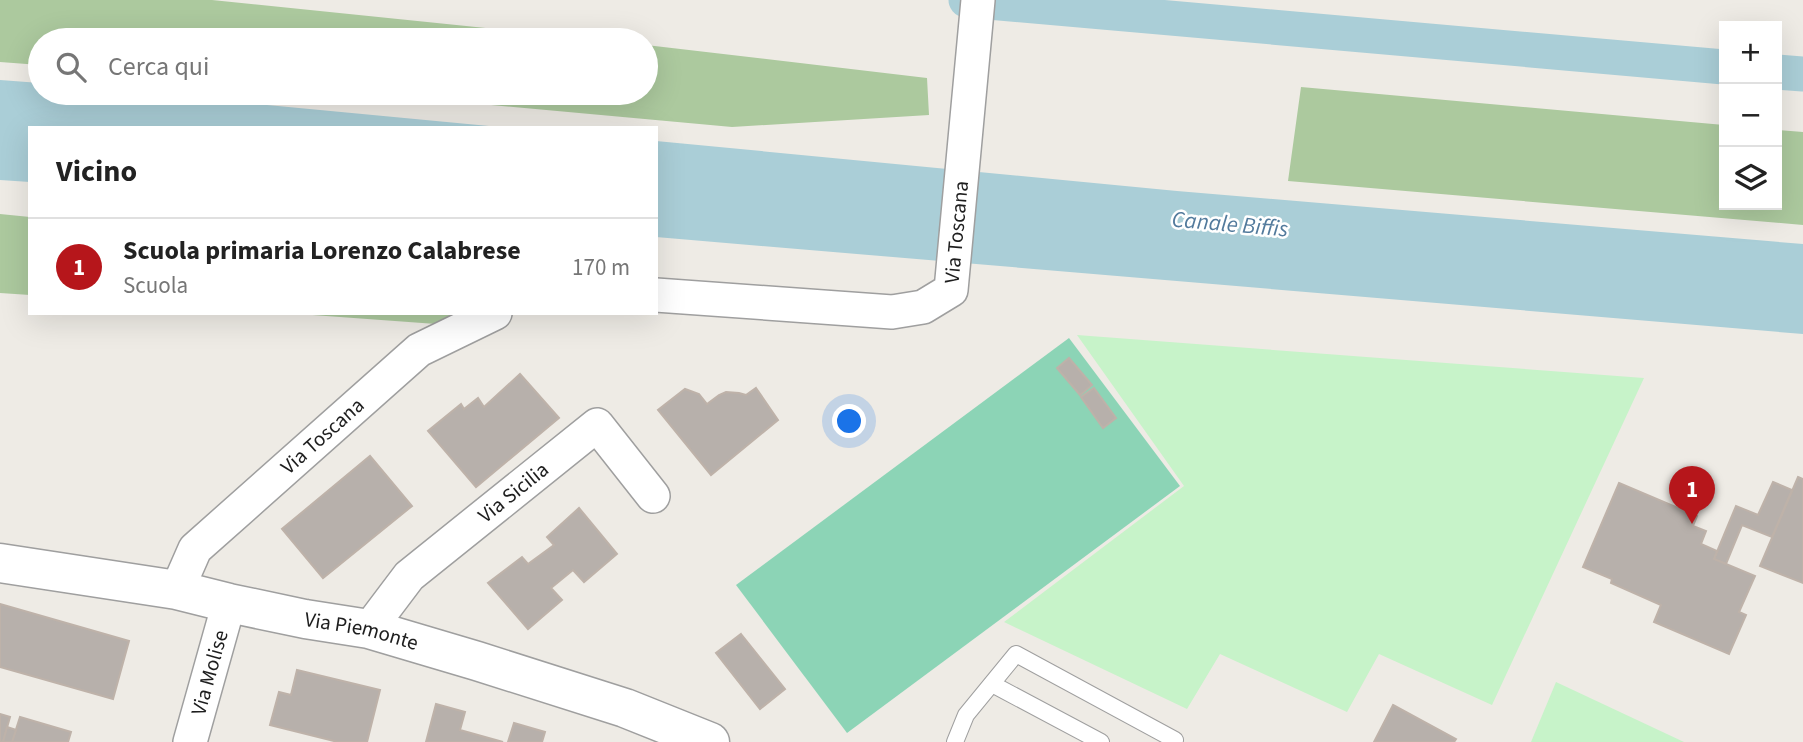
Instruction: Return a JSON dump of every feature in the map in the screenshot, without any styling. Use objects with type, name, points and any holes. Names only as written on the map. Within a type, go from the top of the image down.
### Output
[{"type":"street","name":"Via Toscana","points":[[658,295],[892,312],[923,307],[951,290],[978,0]]},
{"type":"street","name":"Via Toscana","points":[[177,590],[195,549],[419,350],[491,315]]},
{"type":"street","name":"Via Sicilia","points":[[369,629],[409,576],[597,425],[653,496]]},
{"type":"street","name":"Via Piemonte","points":[[0,564],[177,590],[229,603],[369,629],[625,708],[710,742]]},
{"type":"street","name":"Via Molise","points":[[190,742],[229,603]]},
{"type":"lane","points":[[955,742],[966,715],[1016,654],[1175,740],[1174,742]]},
{"type":"lane","points":[[992,684],[1101,742]]},
{"type":"green space","points":[[0,0],[212,0],[485,28],[28,28],[28,64],[0,62]]},
{"type":"green space","points":[[658,46],[927,78],[929,115],[732,127],[492,105],[658,105]]},
{"type":"green space","points":[[1301,87],[1719,125],[1719,210],[1782,210],[1782,130],[1803,132],[1803,225],[1288,181]]},
{"type":"green space","points":[[0,214],[28,217],[28,295],[0,293]]},
{"type":"green space","points":[[312,315],[451,315],[436,324]]},
{"type":"green space","points":[[1077,335],[1644,378],[1492,705],[1379,654],[1347,712],[1220,654],[1187,709],[1004,622],[1184,486]]},
{"type":"green space","points":[[1069,338],[1180,486],[847,733],[736,585]]},
{"type":"green space","points":[[1556,682],[1684,742],[1531,742]]},
{"type":"water","points":[[0,80],[28,82],[28,105],[267,105],[490,126],[28,126],[28,182],[0,180]]},
{"type":"water","name":"Canale Biffis","points":[[658,141],[1177,191],[1803,244],[1803,334],[658,237]]},
{"type":"building","points":[[1069,358],[1092,385],[1080,395],[1057,368]]},
{"type":"building","points":[[520,374],[559,418],[476,487],[428,431],[461,404],[464,409],[478,398],[484,407]]},
{"type":"building","points":[[756,388],[778,420],[711,475],[658,410],[685,389],[699,394],[707,404],[726,392],[746,395]]},
{"type":"building","points":[[1094,388],[1116,418],[1103,428],[1081,397]]},
{"type":"building","points":[[370,456],[412,506],[323,578],[282,529]]},
{"type":"building","points":[[1798,477],[1803,479],[1803,583],[1760,566]]},
{"type":"building","points":[[1773,482],[1792,490],[1772,537],[1742,525],[1726,564],[1714,559],[1736,506],[1758,515]]},
{"type":"building","points":[[1619,483],[1697,516],[1693,526],[1706,531],[1701,544],[1717,551],[1714,559],[1755,576],[1739,612],[1746,615],[1729,654],[1654,622],[1661,605],[1611,583],[1612,579],[1583,567]]},
{"type":"building","points":[[579,508],[617,554],[584,582],[573,570],[551,588],[562,600],[528,629],[488,583],[522,557],[528,564],[554,545],[547,537]]},
{"type":"building","points":[[0,604],[129,641],[113,699],[0,667]]},
{"type":"building","points":[[741,634],[785,689],[760,709],[716,653]]},
{"type":"building","points":[[297,670],[380,690],[367,742],[338,742],[270,725],[279,692],[291,695]]},
{"type":"building","points":[[436,704],[465,712],[460,730],[503,742],[426,742]]},
{"type":"building","points":[[1393,705],[1456,739],[1454,742],[1374,742]]},
{"type":"building","points":[[0,714],[10,717],[3,742],[0,742]]},
{"type":"building","points":[[20,717],[71,732],[68,742],[12,742]]},
{"type":"building","points":[[514,723],[545,732],[542,742],[508,742]]},
{"type":"building","points":[[7,727],[16,730],[12,742],[3,742]]},
{"type":"waterway","points":[[966,0],[1719,67]]},
{"type":"waterway","points":[[1782,72],[1803,74]]},
{"type":"place","name":"Scuola primaria Lorenzo Calabrese","points":[[1692,524]]}]
